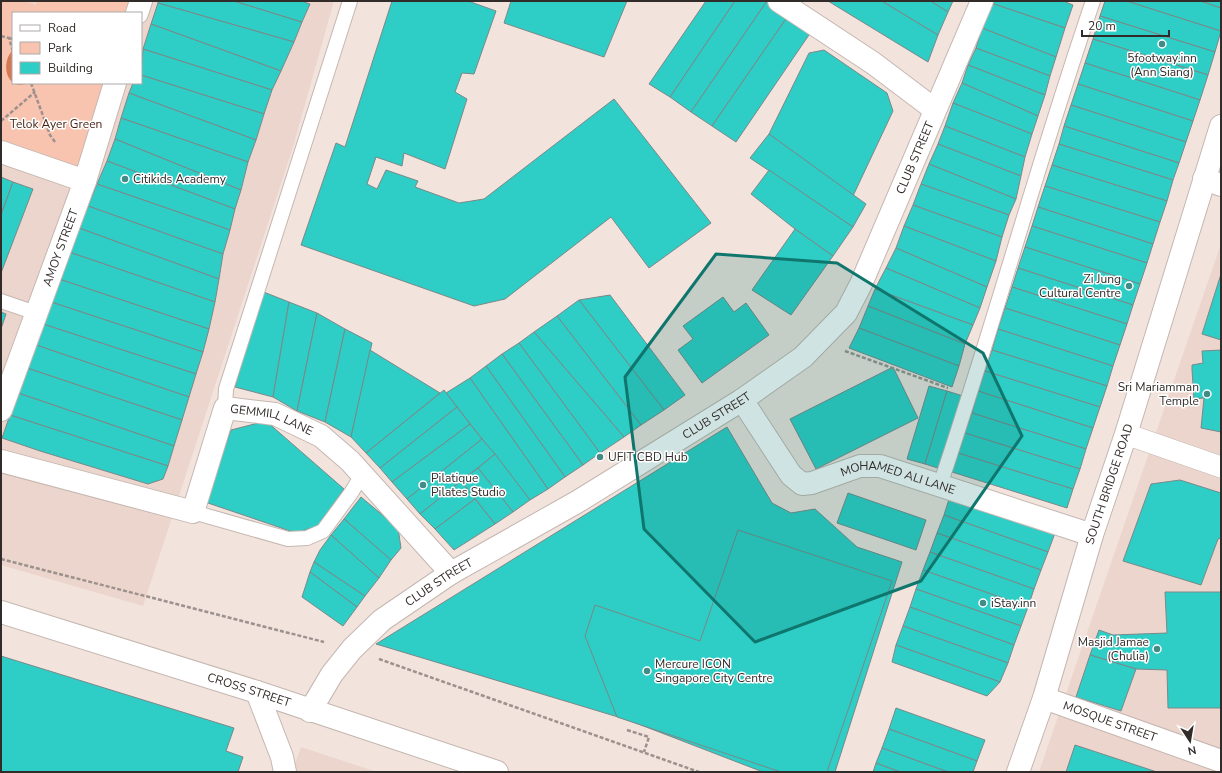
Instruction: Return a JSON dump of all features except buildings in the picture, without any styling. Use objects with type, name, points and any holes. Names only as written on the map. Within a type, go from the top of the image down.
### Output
[{"type":"street","points":[[137,12],[141,1]]},
{"type":"street","name":"CLUB STREET","points":[[310,711],[332,674],[352,649],[382,620],[451,573],[577,502],[742,400],[803,357],[846,313],[861,284],[934,109],[982,1]]},
{"type":"street","name":"CLUB STREET","points":[[783,2],[873,63],[934,109]]},
{"type":"street","name":"AMOY STREET","points":[[1,410],[85,181],[115,84]]},
{"type":"street","name":"SOUTH BRIDGE ROAD","points":[[1018,772],[1044,698],[1092,535],[1213,182],[1221,126]]},
{"type":"street","points":[[1,152],[85,181]]},
{"type":"street","name":"MOHAMED ALI LANE","points":[[742,400],[791,475],[802,484],[860,466],[880,466],[1092,535]]},
{"type":"street","name":"GEMMILL LANE","points":[[193,512],[225,408],[275,414],[314,432],[326,441],[362,475],[451,573]]},
{"type":"street","points":[[1126,434],[1221,467]]},
{"type":"street","points":[[1,461],[193,512]]},
{"type":"street","name":"CROSS STREET","points":[[1,612],[257,692],[310,711],[497,772]]},
{"type":"street","points":[[257,692],[278,767]]},
{"type":"street","name":"MOSQUE STREET","points":[[1044,698],[1221,761]]},
{"type":"lane","points":[[225,408],[226,389],[350,1]]},
{"type":"lane","points":[[940,485],[965,412],[1066,78],[1092,1]]},
{"type":"lane","points":[[1,301],[36,313]]},
{"type":"lane","points":[[193,512],[288,538],[307,538],[323,531],[351,493],[362,475]]},
{"type":"path","points":[[1,36],[12,39]]},
{"type":"path","points":[[9,38],[12,48]]},
{"type":"path","points":[[32,84],[36,92],[50,135],[59,146]]},
{"type":"path","points":[[1,121],[36,92]]},
{"type":"path","points":[[818,341],[938,385]]},
{"type":"path","points":[[1,559],[352,649]]},
{"type":"path","points":[[627,730],[649,737],[644,753]]},
{"type":"highlighted area","points":[[716,254],[837,263],[983,353],[1022,436],[921,581],[755,642],[644,529],[625,377]]},
{"type":"shaded area","points":[[1,1],[334,1],[293,147],[143,606],[1,565]]},
{"type":"shaded area","points":[[12,51],[12,81],[7,74],[6,68],[9,55]]},
{"type":"shaded area","points":[[1221,244],[1221,772],[1039,772]]},
{"type":"shaded area","points":[[301,747],[377,772],[292,772]]},
{"type":"green space","name":"Telok Ayer Green","points":[[1,1],[24,1],[36,5],[37,1],[141,1],[137,12],[12,12],[12,84],[115,84],[85,181],[1,146]]},
{"type":"place","name":"5footway.inn (Ann Siang)","points":[[1162,44]]},
{"type":"place","name":"Citikids Academy","points":[[125,179]]},
{"type":"place","name":"Zi Jung Cultural Centre","points":[[1129,286]]},
{"type":"place","name":"Sri Mariamman Temple","points":[[1207,394]]},
{"type":"place","name":"UFIT CBD Hub","points":[[600,457]]},
{"type":"place","name":"Pilatique Pilates Studio","points":[[423,485]]},
{"type":"place","name":"iStay.inn","points":[[983,603]]},
{"type":"place","name":"Masjid Jamae (Chulia)","points":[[1157,649]]},
{"type":"place","name":"Mercure ICON Singapore City Centre","points":[[647,671]]}]
